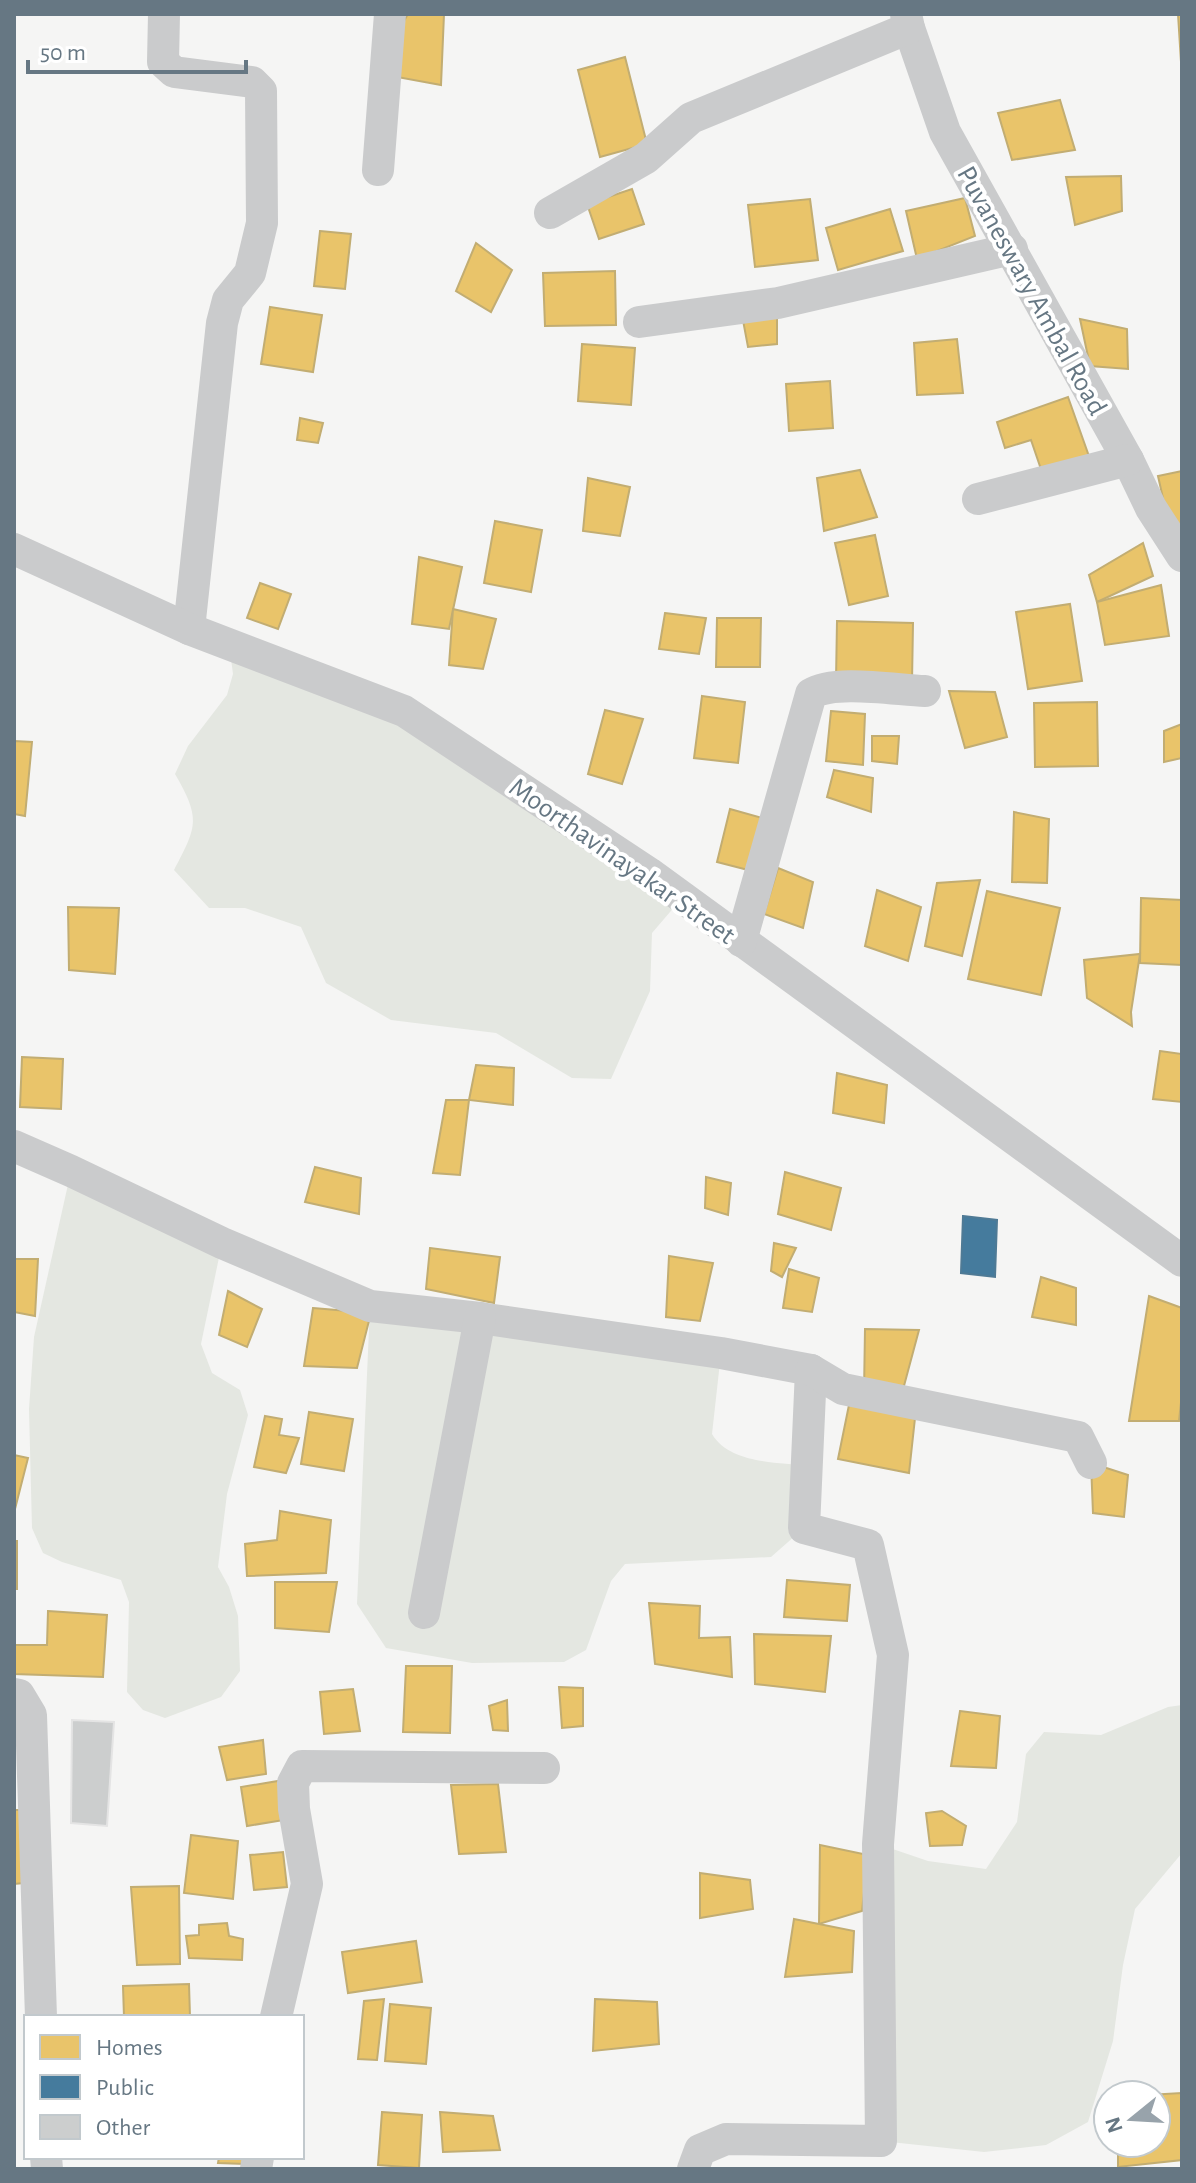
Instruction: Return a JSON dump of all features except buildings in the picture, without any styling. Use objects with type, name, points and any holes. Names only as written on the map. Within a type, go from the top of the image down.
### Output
[{"type":"street","points":[[164,14],[163,62],[174,72],[252,82],[261,91],[262,223],[250,273],[228,300],[222,323],[189,629]]},
{"type":"street","points":[[378,170],[390,14]]},
{"type":"street","points":[[550,213],[646,158],[691,118],[907,21]]},
{"type":"street","name":"Puvaneswary Ambal Road","points":[[907,21],[945,132],[1128,460],[1151,508],[1182,556]]},
{"type":"street","points":[[639,322],[778,303],[1012,249]]},
{"type":"street","points":[[978,499],[1128,460]]},
{"type":"street","name":"Moorthavinayakar Street","points":[[14,549],[189,629],[404,711],[649,873],[1182,1261]]},
{"type":"street","points":[[741,941],[811,694],[835,687],[925,691]]},
{"type":"street","points":[[14,1146],[222,1243],[370,1306],[480,1318],[721,1353],[811,1370],[843,1389],[1078,1437],[1091,1463]]},
{"type":"street","points":[[424,1613],[480,1318]]},
{"type":"street","points":[[693,2169],[700,2150],[726,2139],[881,2141],[878,1844],[893,1655],[868,1545],[804,1528],[811,1370]]},
{"type":"street","points":[[14,1694],[19,1695],[31,1715],[41,2015]]},
{"type":"street","points":[[276,2015],[307,1884],[294,1809],[293,1783],[302,1766],[544,1768]]},
{"type":"shaded area","points":[[229,644],[404,711],[682,898],[652,933],[650,991],[611,1079],[572,1078],[496,1033],[391,1020],[326,983],[301,927],[245,908],[209,908],[174,870],[188,843],[193,822],[189,802],[175,774],[188,746],[227,695],[233,674]]},
{"type":"shaded area","points":[[71,1171],[222,1243],[201,1344],[212,1373],[240,1390],[248,1415],[227,1494],[218,1567],[229,1587],[238,1616],[240,1671],[221,1697],[165,1718],[143,1710],[127,1692],[129,1602],[121,1580],[43,1553],[32,1528],[29,1409],[34,1337]]},
{"type":"shaded area","points":[[370,1306],[721,1353],[712,1434],[720,1444],[742,1456],[808,1466],[804,1528],[771,1557],[625,1564],[611,1581],[586,1650],[564,1662],[472,1663],[386,1648],[357,1604]]},
{"type":"shaded area","points":[[1182,1705],[1182,1853],[1135,1909],[1123,1965],[1113,2041],[1101,2079],[1092,2079],[1092,2109],[1088,2122],[1046,2145],[984,2152],[881,2141],[878,1844],[928,1861],[986,1869],[1017,1822],[1026,1754],[1044,1732],[1101,1735],[1168,1707]]}]
